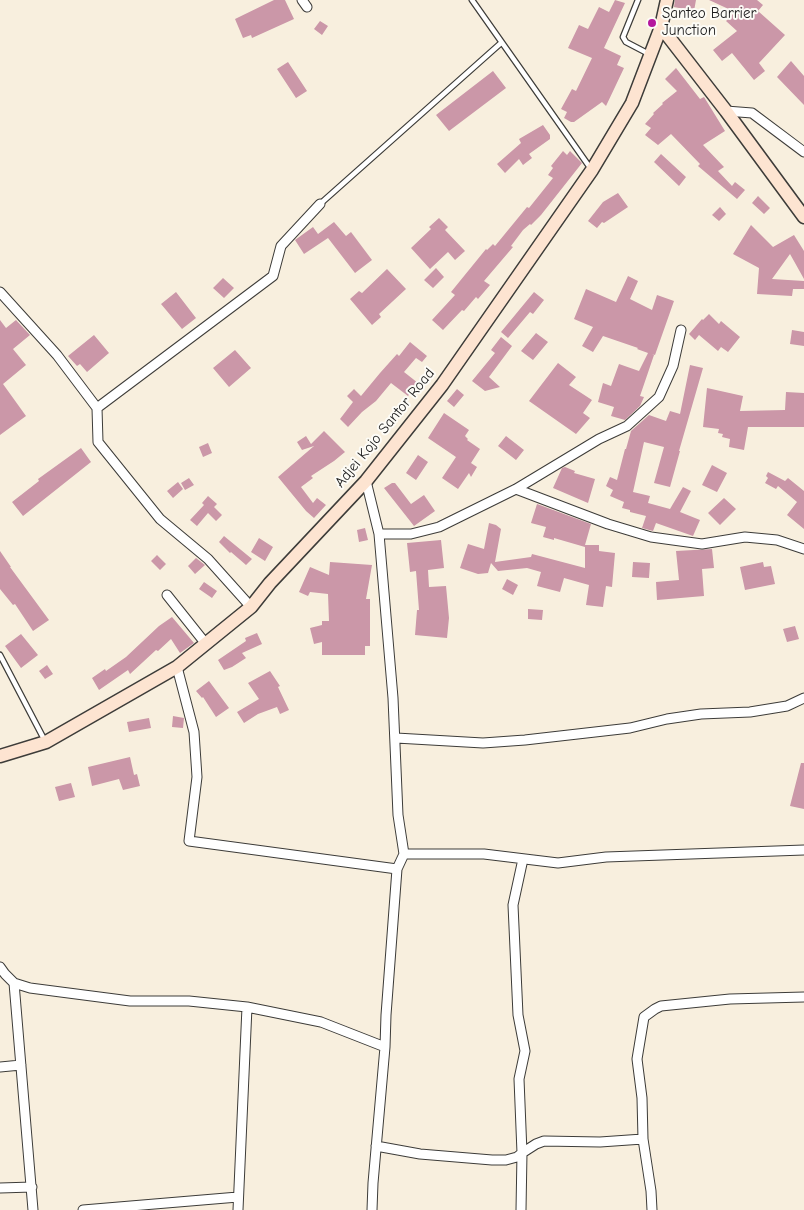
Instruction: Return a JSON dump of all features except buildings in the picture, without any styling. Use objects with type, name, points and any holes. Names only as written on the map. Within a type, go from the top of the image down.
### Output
[{"type":"street","name":"Adjei Kojo Santor Road","points":[[0,756],[46,742],[177,668],[251,607],[270,583],[366,481],[442,384],[592,170],[632,103],[661,27],[667,0]]},
{"type":"street","points":[[661,27],[804,217]]},
{"type":"street","points":[[726,111],[752,113],[804,152]]},
{"type":"street","points":[[97,408],[273,276],[280,246],[320,204]]},
{"type":"street","points":[[0,292],[57,355],[97,408],[98,442],[160,518],[208,559],[251,607]]},
{"type":"street","points":[[379,534],[411,534],[439,527],[516,489],[599,439],[627,426],[659,397],[673,366],[681,330]]},
{"type":"street","points":[[366,481],[379,534],[396,738],[398,815],[404,854],[397,868],[372,1210]]},
{"type":"street","points":[[516,489],[608,524],[651,537],[702,544],[745,537],[776,540],[804,549]]},
{"type":"street","points":[[167,594],[206,644]]},
{"type":"street","points":[[177,668],[194,732],[197,777],[189,841],[397,868]]},
{"type":"street","points":[[396,738],[483,743],[525,740],[630,728],[667,719],[701,714],[750,712],[787,706],[804,698]]},
{"type":"street","points":[[404,854],[484,854],[558,863],[606,857],[804,850]]},
{"type":"street","points":[[521,1210],[522,1154],[519,1079],[525,1051],[518,1015],[513,905],[523,859]]},
{"type":"street","points":[[0,967],[14,982],[30,988],[130,1001],[189,1001],[247,1007],[321,1022],[385,1047]]},
{"type":"street","points":[[14,982],[33,1210]]},
{"type":"street","points":[[652,1210],[650,1176],[643,1139],[642,1098],[637,1059],[644,1017],[661,1006],[730,998],[804,997]]},
{"type":"street","points":[[238,1210],[247,1007]]},
{"type":"street","points":[[0,1067],[21,1065]]},
{"type":"street","points":[[376,1146],[420,1154],[506,1160],[522,1154],[544,1141],[600,1142],[643,1139]]},
{"type":"street","points":[[0,1188],[32,1187]]},
{"type":"street","points":[[83,1210],[238,1197]]},
{"type":"lane","points":[[472,0],[592,170]]},
{"type":"lane","points":[[638,0],[623,37],[626,42],[650,55]]},
{"type":"lane","points":[[320,204],[501,43]]},
{"type":"lane","points":[[0,655],[46,742]]},
{"type":"place","name":"Santeo Barrier Junction","points":[[652,23]]}]
